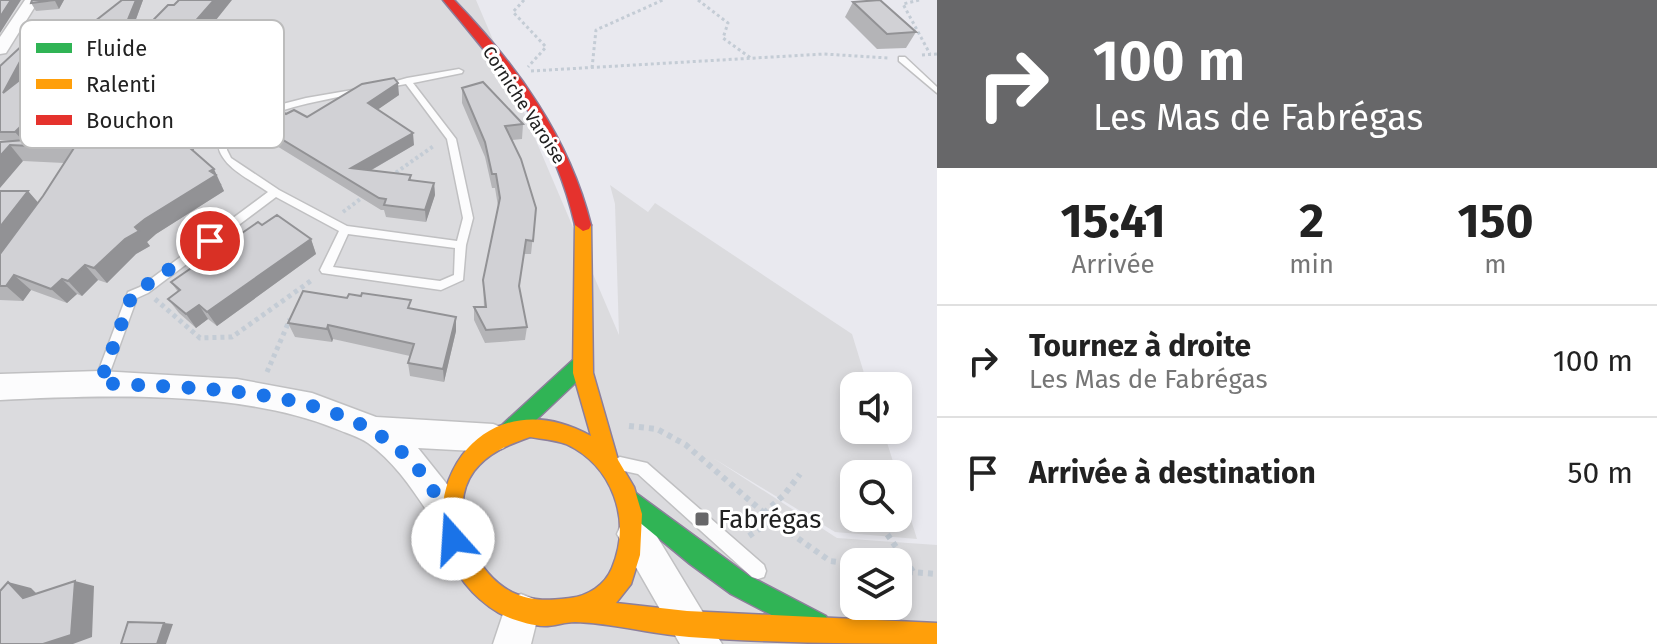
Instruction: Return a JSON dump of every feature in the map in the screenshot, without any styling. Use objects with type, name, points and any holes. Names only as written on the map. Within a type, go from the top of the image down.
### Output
[{"type":"street","points":[[0,49],[32,0]]},
{"type":"street","name":"Corniche Varoise","points":[[448,0],[507,72],[559,155],[579,201],[587,270],[582,364],[608,461]]},
{"type":"street","points":[[582,364],[502,434],[471,456],[456,483],[450,515],[453,539],[463,562],[478,583],[498,601],[516,628],[552,616],[581,611],[695,634],[827,630],[937,636]]},
{"type":"street","points":[[0,387],[100,383],[237,392],[312,406],[376,431],[403,452],[450,515]]},
{"type":"street","points":[[376,431],[502,434],[530,427],[551,428],[591,446],[608,461],[629,499],[634,534],[624,572],[613,588],[581,611]]},
{"type":"street","points":[[629,499],[698,556],[740,585],[827,630]]},
{"type":"street","points":[[634,534],[651,556],[695,634]]},
{"type":"lane","points":[[902,59],[937,91]]},
{"type":"lane","points":[[284,106],[459,71]]},
{"type":"lane","points":[[345,230],[326,270],[441,286],[459,277],[461,245],[468,218],[451,139],[407,80]]},
{"type":"lane","points":[[222,148],[228,160],[275,192],[345,230],[461,245]]},
{"type":"lane","points":[[100,383],[132,295],[144,290],[275,192]]},
{"type":"lane","points":[[608,461],[642,468],[827,630]]},
{"type":"path","points":[[524,0],[513,12],[546,47],[525,71],[824,54],[902,59],[937,54]]},
{"type":"path","points":[[592,68],[596,30],[663,0]]},
{"type":"path","points":[[698,0],[728,23],[723,38],[753,59]]},
{"type":"path","points":[[897,0],[903,4],[930,54]]},
{"type":"path","points":[[903,4],[919,0]]},
{"type":"path","points":[[381,184],[431,147],[451,139]]},
{"type":"path","points":[[330,222],[368,193]]},
{"type":"path","points":[[144,290],[200,338],[232,337],[326,270]]},
{"type":"path","points":[[299,299],[305,285]]},
{"type":"path","points":[[257,396],[293,313]]},
{"type":"path","points":[[597,424],[657,429],[686,445],[772,520],[830,561],[840,562]]},
{"type":"path","points":[[764,513],[784,495],[800,474]]},
{"type":"path","points":[[750,535],[772,520]]},
{"type":"path","points":[[886,532],[914,573],[937,574]]},
{"type":"shaded area","points":[[0,0],[476,0],[619,335],[615,204],[610,185],[648,212],[655,203],[852,334],[864,372],[840,372],[840,444],[887,444],[893,460],[840,460],[840,532],[912,532],[912,523],[917,539],[835,532],[713,458],[837,538],[937,545],[937,644],[0,644]]},
{"type":"building","points":[[0,0],[11,0],[0,17]]},
{"type":"building","points":[[122,0],[136,0],[128,20],[96,20]]},
{"type":"building","points":[[179,0],[214,0],[196,20],[153,20],[168,5],[174,5]]},
{"type":"building","points":[[880,0],[916,32],[887,34],[853,2]]},
{"type":"building","points":[[20,47],[20,62],[3,93],[20,80],[20,127],[15,132],[0,132],[0,66]]},
{"type":"building","points":[[394,78],[398,83],[368,103],[413,133],[351,168],[411,175],[409,180],[434,183],[425,210],[384,205],[386,199],[379,198],[284,141],[284,113],[294,110],[307,117],[362,84]]},
{"type":"building","points":[[483,82],[523,124],[505,126],[521,159],[536,208],[533,241],[526,240],[519,286],[527,327],[486,330],[474,307],[486,307],[483,280],[500,198],[485,142],[462,88]]},
{"type":"building","points":[[20,140],[20,145],[10,145],[0,156],[0,142]]},
{"type":"building","points":[[74,148],[190,148],[214,169],[210,171],[216,175],[145,219],[135,227],[139,231],[125,239],[94,268],[85,265],[68,281],[62,279],[51,289],[14,275],[6,286],[0,286],[0,254]]},
{"type":"building","points":[[0,191],[28,191],[0,227]]},
{"type":"building","points":[[277,215],[311,239],[207,312],[199,305],[186,314],[168,299],[180,290],[171,282],[258,222],[262,225]]},
{"type":"building","points":[[303,291],[347,298],[349,294],[361,296],[362,293],[411,300],[408,308],[456,317],[443,369],[408,363],[414,344],[328,325],[327,329],[288,323]]},
{"type":"building","points":[[75,581],[71,635],[43,644],[0,644],[0,591],[8,582],[23,598]]},
{"type":"building","points":[[128,622],[164,623],[157,644],[121,644]]},
{"type":"traffic: fast","points":[[510,431],[582,364]]},
{"type":"traffic: fast","points":[[629,499],[698,556],[740,585],[817,625]]},
{"type":"traffic: slow","points":[[583,225],[583,373],[608,461]]},
{"type":"traffic: slow","points":[[530,427],[567,435],[591,448],[618,477],[626,495],[631,534],[622,575],[605,596],[581,609],[542,614],[509,605],[482,585],[463,557],[453,526],[453,494],[465,465],[490,442],[530,427]]},
{"type":"traffic: slow","points":[[581,611],[687,624],[937,636]]},
{"type":"traffic: jam","points":[[448,0],[491,47],[532,104],[565,165],[583,225]]},
{"type":"place","name":"Fabrégas","points":[[702,519]]},
{"type":"route","points":[[210,241],[144,290],[132,295],[105,362],[100,383],[237,392],[312,406],[376,431],[403,452],[424,476],[450,515],[453,539]]}]
